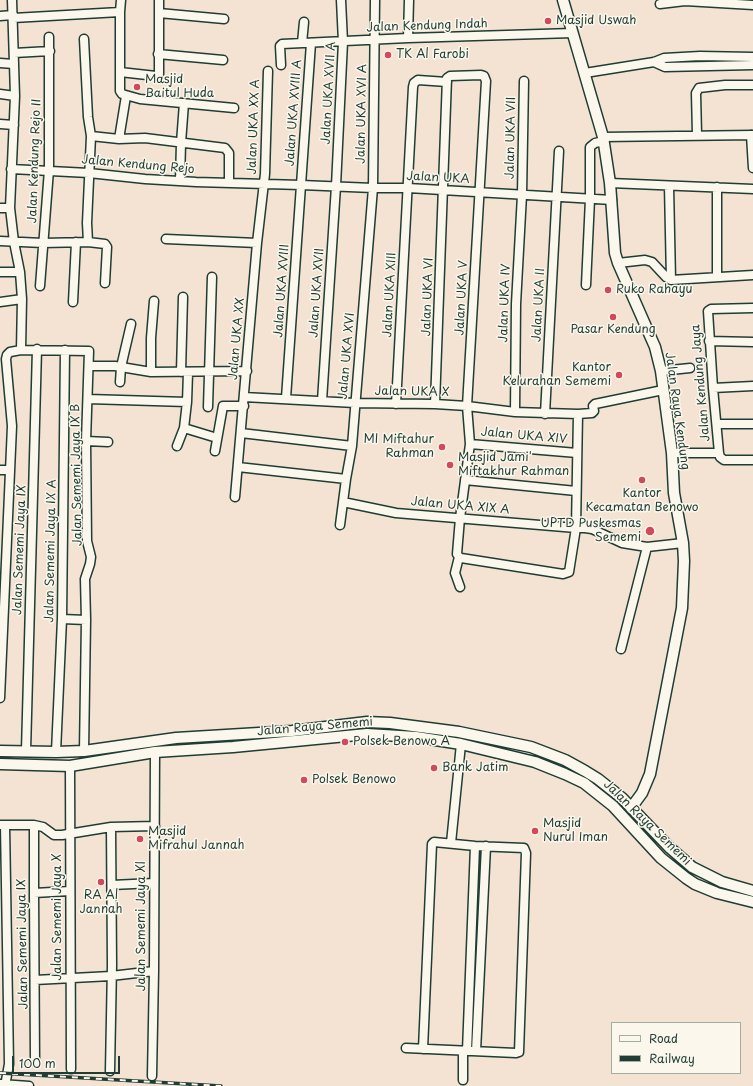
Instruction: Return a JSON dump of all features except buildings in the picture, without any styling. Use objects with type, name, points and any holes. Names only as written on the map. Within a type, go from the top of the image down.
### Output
[{"type":"main road","name":"Jalan Raya Kendung","points":[[563,0],[603,139],[612,200],[615,253],[655,347],[661,371],[662,390],[672,453],[674,493],[683,543],[684,561],[682,608],[652,766],[642,793],[631,808]]},
{"type":"main road","name":"Jalan Raya Sememi","points":[[0,751],[56,752],[84,750],[176,738],[292,731],[367,722],[418,726],[460,732],[531,747],[565,760],[586,771],[598,779],[631,808],[670,848],[692,867],[722,882],[753,891]]},
{"type":"main road","points":[[416,737],[418,726]]},
{"type":"main road","name":"Jalan Raya Sememi","points":[[0,764],[70,766],[155,752],[248,746],[367,734],[416,737],[461,744],[535,762],[584,783],[613,806],[661,858],[686,878],[695,884],[717,893],[753,902]]},
{"type":"street","points":[[12,0],[15,96],[10,208],[14,242],[20,272],[22,299],[21,350]]},
{"type":"street","points":[[122,0],[120,12],[120,91],[126,96],[234,108]]},
{"type":"street","points":[[120,72],[156,76],[159,74],[159,0]]},
{"type":"street","name":"Jalan UKA XVII A","points":[[336,186],[343,42],[341,0]]},
{"type":"street","name":"Jalan UKA XVI A","points":[[373,188],[375,0]]},
{"type":"street","points":[[408,38],[409,0]]},
{"type":"street","points":[[660,4],[686,1],[733,2],[753,5]]},
{"type":"street","points":[[0,16],[13,17],[120,12]]},
{"type":"street","points":[[159,13],[224,18]]},
{"type":"street","name":"Jalan UKA XVIII A","points":[[301,184],[307,43],[304,22]]},
{"type":"street","name":"Jalan Kendung Indah","points":[[280,65],[281,44],[408,38],[573,34]]},
{"type":"street","name":"Jalan Kendung Rejo II","points":[[40,286],[49,170],[49,37]]},
{"type":"street","points":[[84,39],[88,117],[91,136],[88,242]]},
{"type":"street","points":[[14,54],[50,51]]},
{"type":"street","points":[[158,54],[223,60]]},
{"type":"street","points":[[585,73],[654,62],[664,58],[700,56],[750,61]]},
{"type":"street","points":[[0,63],[14,64]]},
{"type":"street","name":"Jalan UKA XX A","points":[[264,184],[268,71]]},
{"type":"street","name":"Jalan UKA V","points":[[447,80],[450,76],[481,75],[484,76],[486,81],[467,406],[470,444],[460,518],[457,554],[459,557],[455,573],[460,588]]},
{"type":"street","name":"Jalan UKA XIII","points":[[396,404],[414,83],[418,80],[447,80]]},
{"type":"street","name":"Jalan UKA VI","points":[[435,404],[447,80]]},
{"type":"street","name":"Jalan UKA VII","points":[[522,195],[524,82]]},
{"type":"street","points":[[697,135],[696,93],[699,88],[725,85],[753,85]]},
{"type":"street","points":[[0,94],[15,96]]},
{"type":"street","points":[[119,139],[126,96]]},
{"type":"street","points":[[180,181],[184,103]]},
{"type":"street","points":[[0,124],[14,126]]},
{"type":"street","points":[[586,285],[590,199],[590,147],[595,143],[603,139],[697,135],[752,135],[753,168]]},
{"type":"street","points":[[91,136],[119,139],[145,138],[226,150],[229,153],[229,182]]},
{"type":"street","name":"Jalan UKA II","points":[[545,414],[559,151]]},
{"type":"street","name":"Jalan Kendung Rejo","points":[[11,169],[49,170],[180,181],[264,184]]},
{"type":"street","points":[[610,183],[753,189]]},
{"type":"street","name":"Jalan UKA","points":[[264,184],[408,188],[612,200]]},
{"type":"street","name":"Jalan UKA XX","points":[[235,497],[257,243],[264,184]]},
{"type":"street","name":"Jalan UKA XVIII","points":[[286,398],[301,184]]},
{"type":"street","name":"Jalan UKA XVII","points":[[322,401],[336,186]]},
{"type":"street","points":[[669,186],[671,280]]},
{"type":"street","points":[[717,187],[717,277]]},
{"type":"street","name":"Jalan UKA XVI","points":[[340,525],[352,446],[373,188]]},
{"type":"street","name":"Jalan UKA IV","points":[[514,412],[516,304],[522,195]]},
{"type":"street","points":[[0,208],[10,208]]},
{"type":"street","points":[[166,238],[257,243]]},
{"type":"street","points":[[0,241],[43,243],[88,242],[105,244],[105,283]]},
{"type":"street","points":[[73,302],[76,242]]},
{"type":"street","points":[[618,263],[645,260],[652,262],[666,277],[671,280],[753,275]]},
{"type":"street","points":[[0,272],[20,272]]},
{"type":"street","points":[[208,407],[212,277]]},
{"type":"street","points":[[177,446],[184,428],[187,402],[184,372],[183,297]]},
{"type":"street","points":[[0,303],[22,299]]},
{"type":"street","points":[[151,372],[151,338],[154,302]]},
{"type":"street","name":"Jalan Kendung Jaya","points":[[672,453],[719,453],[709,341],[708,311],[711,308],[753,308]]},
{"type":"street","points":[[120,382],[131,324]]},
{"type":"street","points":[[709,341],[753,342]]},
{"type":"street","points":[[0,698],[12,426],[6,355],[10,352],[21,350],[89,351],[90,366],[123,368],[151,372],[247,371]]},
{"type":"street","name":"Jalan Sememi Jaya IX","points":[[26,752],[37,350]]},
{"type":"street","name":"Jalan Sememi Jaya IX A","points":[[56,752],[62,619],[65,350]]},
{"type":"street","name":"Jalan Sememi Jaya IX B","points":[[84,750],[86,620],[85,579],[91,557],[87,541],[86,441],[90,366]]},
{"type":"street","points":[[661,371],[690,368]]},
{"type":"street","points":[[713,388],[753,386]]},
{"type":"street","points":[[459,557],[563,574],[567,573],[570,569],[576,528],[578,414],[592,413],[594,411],[593,406],[595,404],[662,390]]},
{"type":"street","name":"Jalan UKA X","points":[[244,397],[286,398],[355,403],[435,404],[467,406],[514,412],[578,414]]},
{"type":"street","points":[[88,399],[187,402]]},
{"type":"street","points":[[215,451],[223,406],[244,406]]},
{"type":"street","points":[[717,424],[753,424]]},
{"type":"street","points":[[184,428],[217,438]]},
{"type":"street","points":[[241,433],[352,446]]},
{"type":"street","points":[[86,441],[108,442]]},
{"type":"street","name":"Jalan UKA XIV","points":[[470,444],[577,453]]},
{"type":"street","points":[[719,453],[720,457],[724,460],[753,460]]},
{"type":"street","points":[[238,467],[346,479]]},
{"type":"street","points":[[0,470],[10,470]]},
{"type":"street","points":[[465,480],[576,491]]},
{"type":"street","name":"Jalan UKA XIX A","points":[[343,502],[396,513],[592,529],[622,543],[646,547],[683,543]]},
{"type":"street","points":[[621,649],[646,547]]},
{"type":"street","points":[[62,619],[86,620]]},
{"type":"street","points":[[451,843],[461,744]]},
{"type":"street","name":"Jalan Sememi Jaya XI","points":[[152,1076],[155,752]]},
{"type":"street","name":"Jalan Sememi Jaya X","points":[[70,766],[71,1069]]},
{"type":"street","points":[[29,1086],[3,1085],[9,1064],[3,825],[34,825],[43,827],[54,835],[111,827],[154,826]]},
{"type":"street","name":"Jalan Sememi Jaya IX","points":[[34,825],[35,1062]]},
{"type":"street","points":[[110,1071],[112,885],[111,827]]},
{"type":"street","points":[[406,1048],[423,1049],[465,1051],[516,1053],[519,1052],[526,851],[524,848],[475,846],[434,842],[432,844],[423,1049]]},
{"type":"street","points":[[463,1080],[472,943],[475,846]]},
{"type":"street","points":[[476,1051],[486,846]]},
{"type":"street","points":[[112,885],[154,883]]},
{"type":"street","points":[[34,893],[70,891]]},
{"type":"street","points":[[472,943],[482,942]]},
{"type":"street","points":[[35,980],[111,976],[154,971]]},
{"type":"railway","points":[[0,1073],[221,1086]]},
{"type":"place","name":"Masjid Uswah","points":[[548,21]]},
{"type":"place","name":"TK Al Farobi","points":[[388,55]]},
{"type":"place","name":"Masjid Baitul Huda","points":[[137,87]]},
{"type":"place","name":"Ruko Rahayu","points":[[608,290]]},
{"type":"place","name":"Pasar Kendung","points":[[613,317]]},
{"type":"place","name":"Kantor Kelurahan Sememi","points":[[619,375]]},
{"type":"place","name":"MI Miftahur Rahman","points":[[442,447]]},
{"type":"place","name":"Masjid Jami' Miftakhur Rahman","points":[[450,465]]},
{"type":"place","name":"Kantor Kecamatan Benowo","points":[[642,480]]},
{"type":"place","name":"UPTD Puskesmas Sememi","points":[[650,531]]},
{"type":"place","name":"Polsek Benowo A","points":[[345,742]]},
{"type":"place","name":"Bank Jatim","points":[[434,768]]},
{"type":"place","name":"Polsek Benowo","points":[[304,780]]},
{"type":"place","name":"Masjid Nurul Iman","points":[[535,831]]},
{"type":"place","name":"Masjid Mifrahul Jannah","points":[[140,839]]},
{"type":"place","name":"RA Al Jannah","points":[[101,882]]}]
